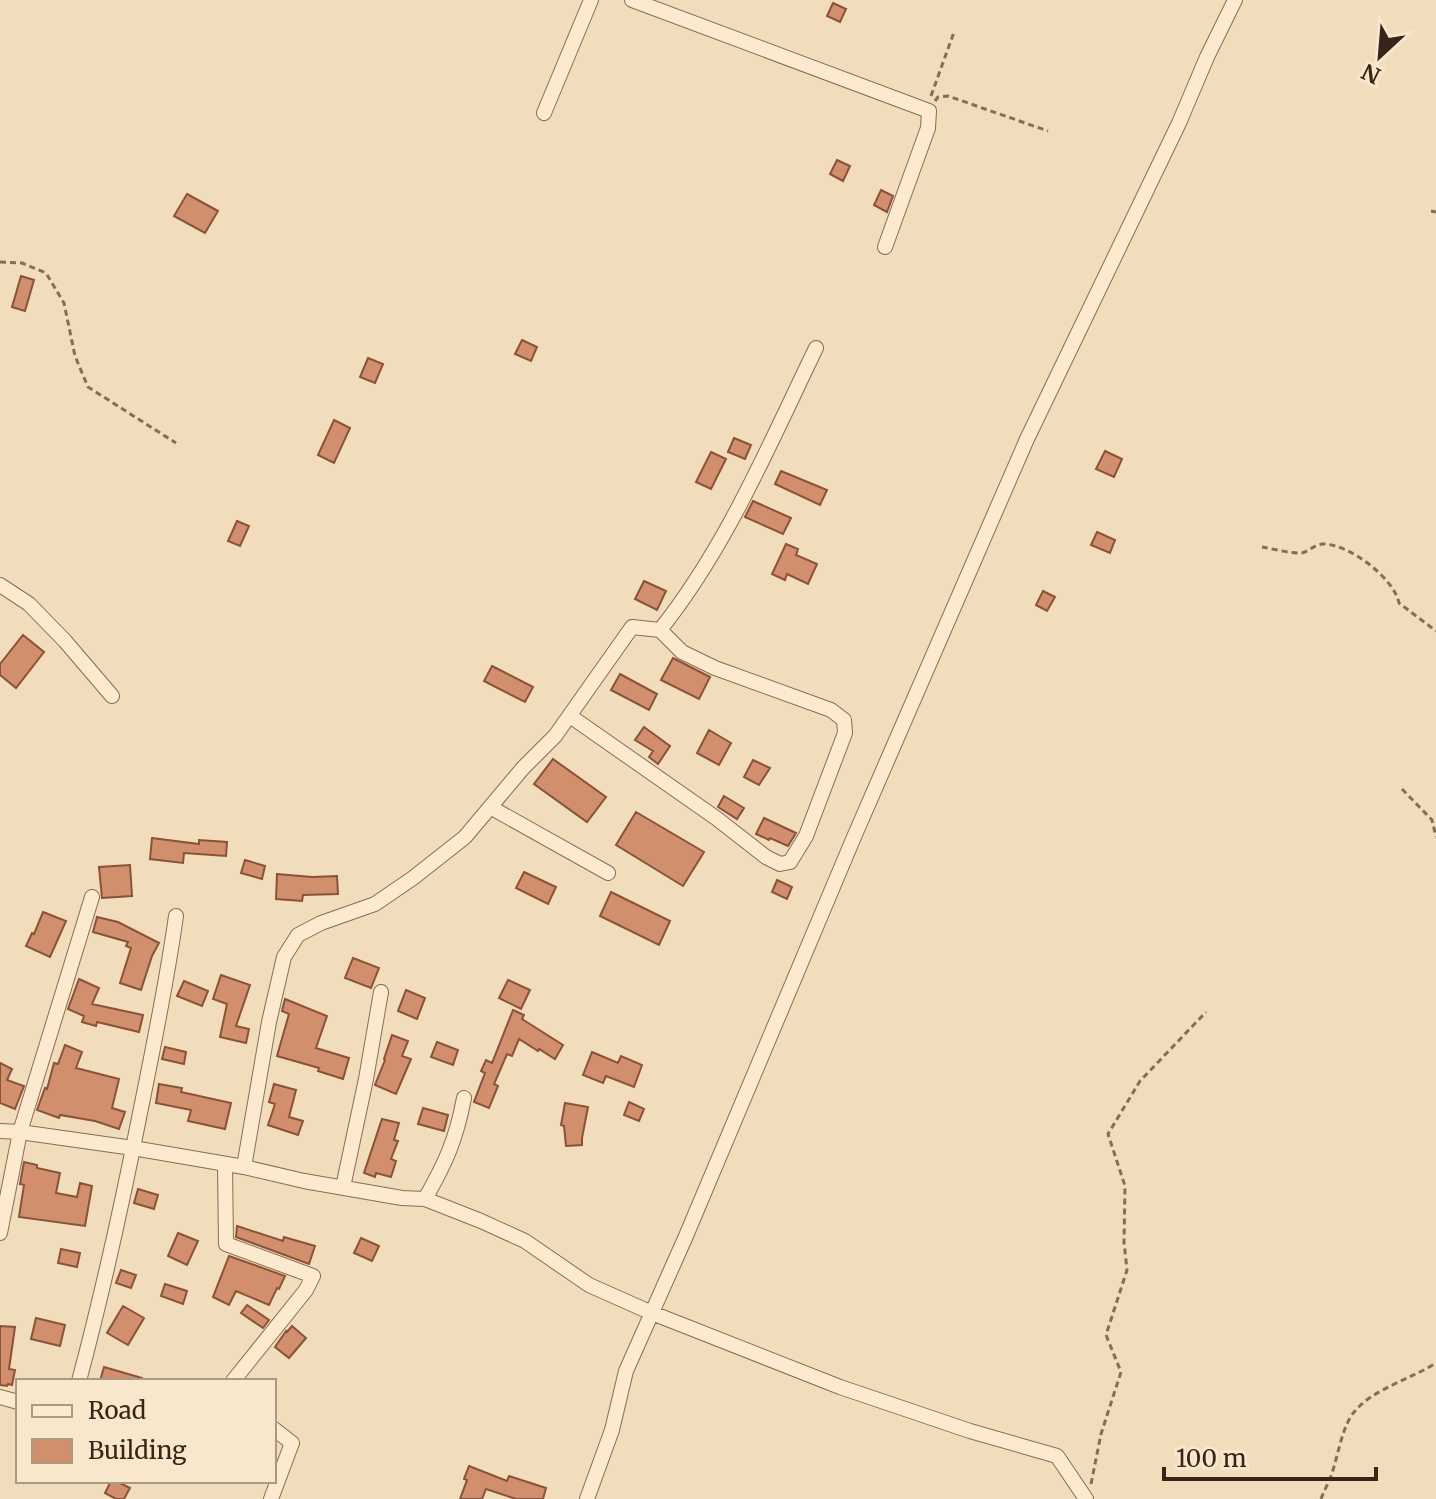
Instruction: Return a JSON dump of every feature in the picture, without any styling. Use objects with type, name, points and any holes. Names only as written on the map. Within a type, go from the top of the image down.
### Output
[{"type":"street","points":[[544,113],[591,0]]},
{"type":"street","points":[[632,0],[929,111],[928,128],[885,247]]},
{"type":"street","points":[[587,1499],[612,1430],[626,1371],[854,837],[1027,439],[1235,0]]},
{"type":"street","points":[[660,630],[678,608],[733,519],[816,348]]},
{"type":"street","points":[[0,585],[29,604],[112,696]]},
{"type":"street","points":[[244,1167],[269,1022],[284,957],[298,935],[321,923],[375,904],[465,837],[570,716],[632,627],[660,630],[682,652],[715,668],[831,710],[844,720],[845,733],[806,836],[790,862],[780,864],[570,716]]},
{"type":"street","points":[[490,807],[608,873]]},
{"type":"street","points":[[0,1233],[20,1132],[92,897]]},
{"type":"street","points":[[80,1379],[103,1291],[133,1148],[167,984],[176,916]]},
{"type":"street","points":[[343,1187],[381,992]]},
{"type":"street","points":[[425,1199],[446,1163],[458,1131],[464,1098]]},
{"type":"street","points":[[0,1131],[133,1148],[402,1198],[425,1199],[525,1241],[589,1285],[652,1313],[840,1387],[970,1431],[1057,1456],[1088,1492]]},
{"type":"street","points":[[225,1164],[226,1244],[313,1276],[306,1290],[235,1379]]},
{"type":"street","points":[[271,1499],[292,1443],[276,1431]]},
{"type":"path","points":[[929,111],[931,93],[954,32]]},
{"type":"path","points":[[931,93],[1048,131]]},
{"type":"path","points":[[929,111],[938,97]]},
{"type":"path","points":[[0,262],[22,263],[46,273],[64,303],[75,356],[88,387],[176,443]]},
{"type":"path","points":[[1262,547],[1303,553],[1319,544],[1341,546],[1372,566],[1398,595],[1399,603],[1436,631]]},
{"type":"path","points":[[1402,789],[1432,820],[1436,837]]},
{"type":"path","points":[[1088,1492],[1101,1434],[1121,1372],[1106,1335],[1127,1270],[1125,1186],[1108,1134],[1140,1081],[1206,1012]]},
{"type":"path","points":[[1321,1499],[1355,1410],[1382,1391],[1436,1363]]},
{"type":"building","points":[[833,3],[846,9],[840,22],[827,16]]},
{"type":"building","points":[[837,160],[850,166],[843,181],[830,174]]},
{"type":"building","points":[[881,190],[893,196],[887,212],[874,205]]},
{"type":"building","points":[[187,194],[218,211],[205,233],[174,216]]},
{"type":"building","points":[[21,276],[34,280],[25,311],[12,307]]},
{"type":"building","points":[[522,340],[537,347],[531,361],[515,354]]},
{"type":"building","points":[[368,358],[383,364],[375,383],[360,377]]},
{"type":"building","points":[[334,420],[350,428],[334,463],[318,455]]},
{"type":"building","points":[[734,438],[751,445],[745,459],[728,452]]},
{"type":"building","points":[[1105,451],[1122,459],[1114,477],[1096,469]]},
{"type":"building","points":[[711,452],[726,459],[711,489],[696,482]]},
{"type":"building","points":[[781,471],[827,490],[820,505],[775,484]]},
{"type":"building","points":[[753,501],[791,518],[783,534],[745,517]]},
{"type":"building","points":[[237,521],[249,526],[240,546],[228,541]]},
{"type":"building","points":[[1097,532],[1115,540],[1110,553],[1091,545]]},
{"type":"building","points":[[786,544],[798,549],[796,555],[817,564],[808,584],[787,574],[785,580],[772,574]]},
{"type":"building","points":[[644,581],[666,591],[657,610],[635,599]]},
{"type":"building","points":[[1043,591],[1055,597],[1047,611],[1036,605]]},
{"type":"building","points":[[23,635],[44,652],[16,688],[0,675],[0,664]]},
{"type":"building","points":[[673,658],[710,677],[699,699],[661,680]]},
{"type":"building","points":[[492,666],[533,687],[525,702],[484,681]]},
{"type":"building","points":[[620,674],[657,694],[649,710],[611,690]]},
{"type":"building","points":[[644,727],[670,746],[658,764],[649,757],[653,751],[635,740]]},
{"type":"building","points":[[709,730],[731,743],[719,765],[697,753]]},
{"type":"building","points":[[553,759],[606,797],[587,822],[534,784]]},
{"type":"building","points":[[753,760],[770,768],[759,785],[744,777]]},
{"type":"building","points":[[724,796],[744,808],[737,819],[718,807]]},
{"type":"building","points":[[636,812],[704,852],[683,886],[616,845]]},
{"type":"building","points":[[764,818],[796,833],[788,846],[756,834]]},
{"type":"building","points":[[152,838],[199,844],[199,840],[227,842],[226,856],[184,853],[183,863],[150,859]]},
{"type":"building","points":[[245,860],[265,866],[262,879],[241,873]]},
{"type":"building","points":[[130,865],[132,896],[102,898],[99,867]]},
{"type":"building","points":[[524,872],[556,887],[548,904],[516,888]]},
{"type":"building","points":[[277,874],[337,876],[338,894],[303,895],[302,901],[276,899]]},
{"type":"building","points":[[777,880],[792,887],[787,899],[772,892]]},
{"type":"building","points":[[611,892],[670,921],[659,945],[600,916]]},
{"type":"building","points":[[43,912],[66,921],[50,957],[26,946]]},
{"type":"building","points":[[97,917],[118,922],[159,943],[141,990],[120,983],[131,948],[126,946],[128,942],[93,932]]},
{"type":"building","points":[[353,958],[379,968],[371,988],[345,978]]},
{"type":"building","points":[[221,975],[250,985],[236,1026],[249,1029],[246,1043],[220,1037],[227,1004],[213,999]]},
{"type":"building","points":[[79,979],[99,988],[92,1004],[143,1015],[139,1032],[97,1022],[96,1026],[82,1022],[84,1016],[68,1009]]},
{"type":"building","points":[[508,980],[530,990],[521,1009],[499,998]]},
{"type":"building","points":[[184,981],[208,991],[202,1006],[177,996]]},
{"type":"building","points":[[406,990],[425,998],[417,1019],[398,1011]]},
{"type":"building","points":[[285,999],[327,1016],[316,1048],[349,1058],[343,1079],[318,1071],[319,1068],[277,1056],[289,1014],[282,1011]]},
{"type":"building","points":[[513,1010],[563,1045],[555,1059],[519,1039],[512,1056],[507,1054],[494,1084],[498,1086],[489,1108],[474,1102],[485,1073],[481,1071],[486,1060],[492,1063]]},
{"type":"building","points":[[392,1035],[408,1041],[402,1056],[411,1059],[396,1094],[375,1085]]},
{"type":"building","points":[[437,1042],[458,1050],[453,1065],[431,1057]]},
{"type":"building","points":[[65,1045],[82,1052],[76,1068],[119,1079],[112,1108],[125,1112],[119,1129],[95,1121],[60,1115],[59,1118],[37,1110],[54,1063],[58,1064]]},
{"type":"building","points":[[165,1047],[186,1052],[184,1064],[162,1059]]},
{"type":"building","points":[[592,1052],[618,1063],[621,1056],[642,1065],[634,1087],[606,1076],[603,1083],[583,1075]]},
{"type":"building","points":[[0,1063],[12,1069],[7,1080],[24,1086],[15,1109],[0,1103]]},
{"type":"building","points":[[159,1084],[231,1103],[225,1129],[188,1121],[191,1110],[156,1103]]},
{"type":"building","points":[[274,1084],[296,1090],[289,1117],[303,1121],[298,1135],[268,1125],[275,1104],[269,1102]]},
{"type":"building","points":[[629,1102],[644,1109],[639,1121],[624,1115]]},
{"type":"building","points":[[565,1103],[588,1107],[582,1145],[566,1146],[564,1126],[561,1125]]},
{"type":"building","points":[[423,1108],[448,1115],[444,1131],[418,1124]]},
{"type":"building","points":[[382,1119],[399,1123],[394,1140],[398,1141],[391,1159],[396,1161],[391,1177],[364,1173]]},
{"type":"building","points":[[24,1162],[60,1173],[56,1193],[77,1197],[80,1183],[92,1186],[85,1226],[19,1217]]},
{"type":"building","points":[[138,1189],[158,1195],[154,1209],[134,1203]]},
{"type":"building","points":[[237,1226],[283,1241],[284,1237],[315,1246],[309,1264],[236,1237]]},
{"type":"building","points":[[178,1233],[198,1241],[187,1265],[168,1256]]},
{"type":"building","points":[[361,1238],[379,1246],[372,1261],[354,1253]]},
{"type":"building","points":[[61,1249],[80,1253],[77,1267],[58,1263]]},
{"type":"building","points":[[229,1256],[285,1276],[269,1305],[236,1291],[229,1305],[213,1297]]},
{"type":"building","points":[[121,1270],[136,1275],[131,1288],[116,1283]]},
{"type":"building","points":[[165,1284],[187,1291],[183,1304],[161,1296]]},
{"type":"building","points":[[247,1305],[269,1320],[263,1328],[241,1313]]},
{"type":"building","points":[[123,1306],[144,1318],[128,1345],[107,1333]]},
{"type":"building","points":[[36,1318],[65,1325],[60,1346],[31,1339]]},
{"type":"building","points":[[0,1326],[15,1327],[9,1369],[15,1370],[12,1385],[7,1386],[0,1385]]},
{"type":"building","points":[[292,1326],[306,1338],[289,1358],[275,1347]]},
{"type":"building","points":[[104,1367],[142,1378],[142,1379],[101,1379]]},
{"type":"building","points":[[469,1466],[507,1481],[509,1476],[546,1488],[543,1499],[516,1499],[486,1489],[482,1499],[460,1499]]},
{"type":"building","points":[[110,1483],[120,1483],[130,1488],[124,1499],[116,1499],[105,1493]]}]
